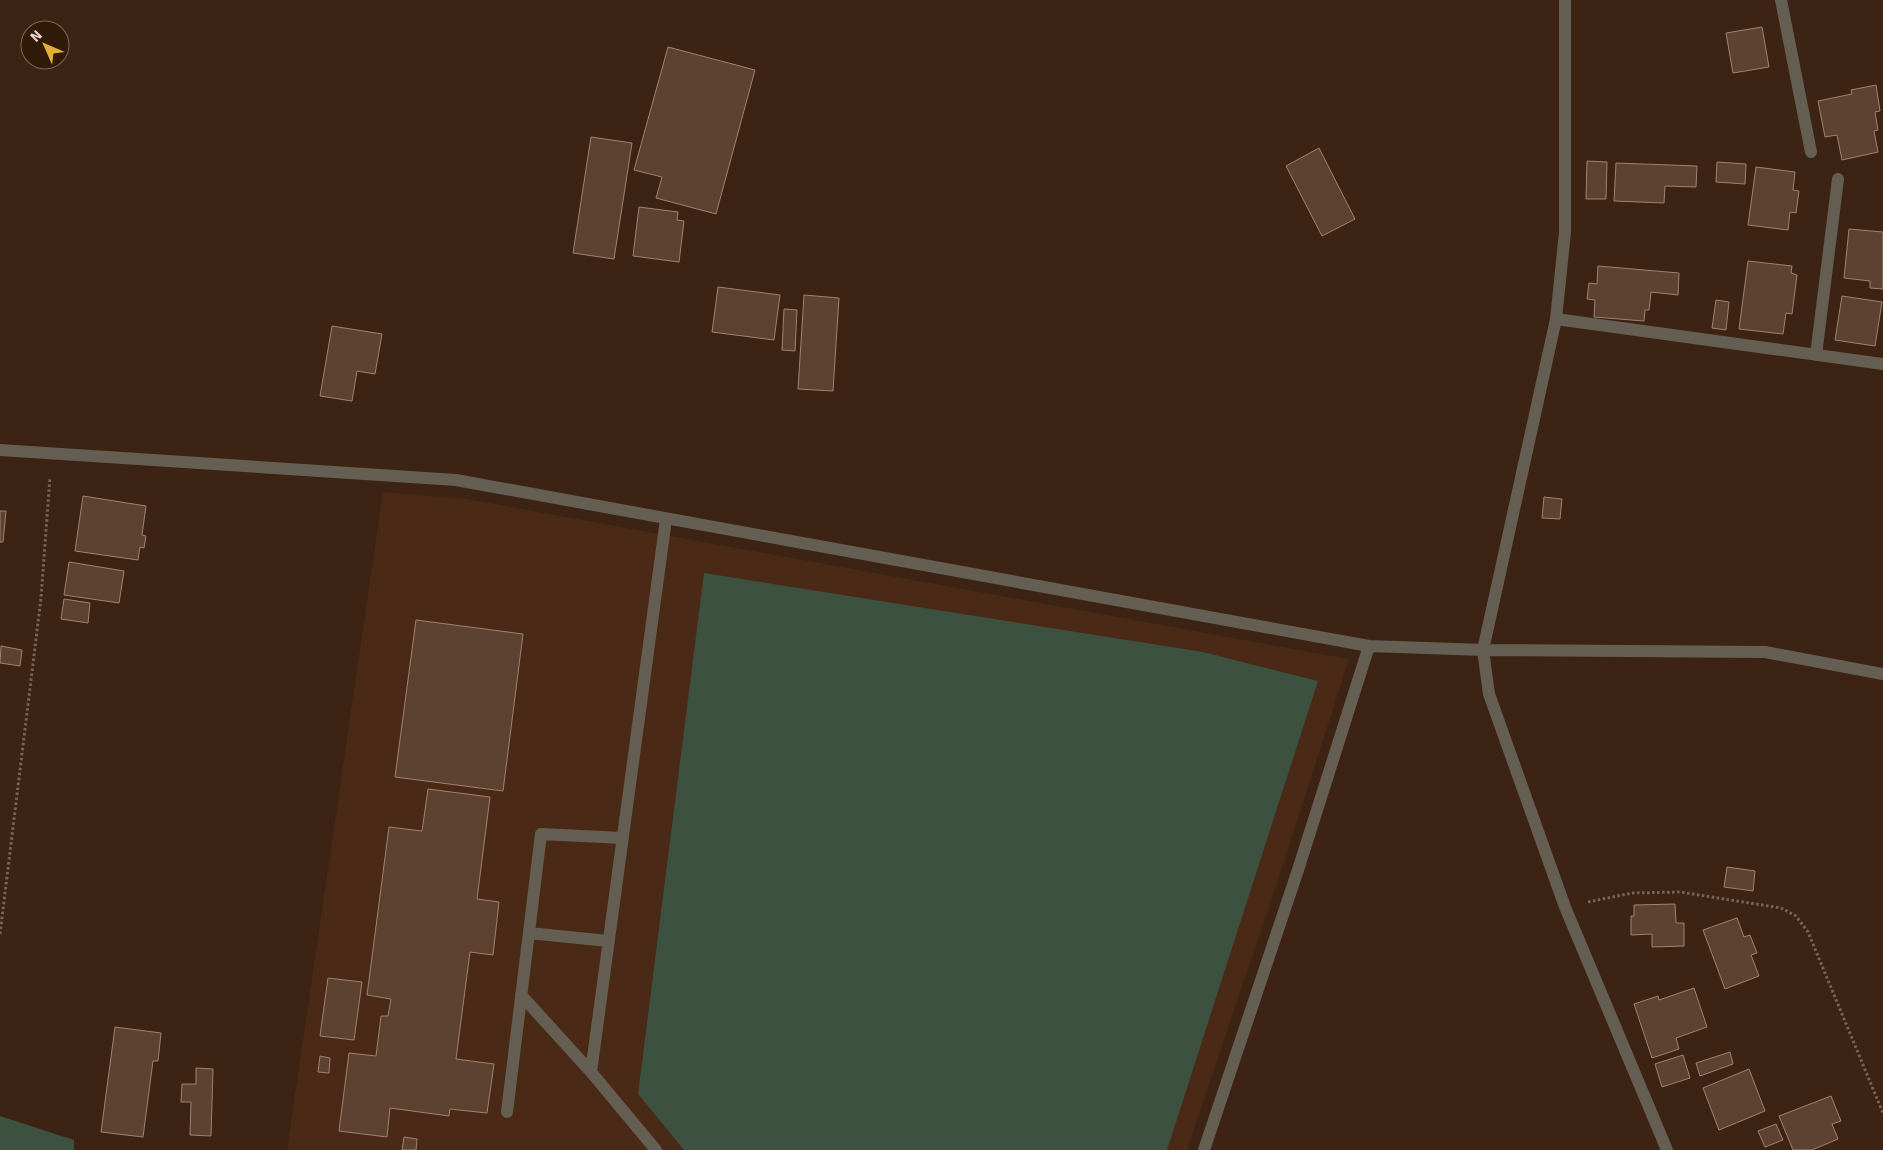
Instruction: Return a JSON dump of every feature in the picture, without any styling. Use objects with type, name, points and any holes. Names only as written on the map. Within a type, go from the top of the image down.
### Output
[{"type":"street","points":[[1565,0],[1565,232],[1556,319],[1483,650],[1489,694],[1565,907],[1667,1150]]},
{"type":"street","points":[[1781,0],[1811,152]]},
{"type":"street","points":[[1816,355],[1838,178]]},
{"type":"street","points":[[1556,319],[1883,364]]},
{"type":"street","points":[[0,450],[456,480],[1369,646],[1483,650],[1766,652],[1883,674]]},
{"type":"street","points":[[591,1072],[666,519]]},
{"type":"street","points":[[1204,1150],[1298,870],[1369,646]]},
{"type":"street","points":[[507,1112],[541,834],[622,838]]},
{"type":"street","points":[[529,933],[608,942]]},
{"type":"street","points":[[521,995],[591,1072],[656,1150]]},
{"type":"path","points":[[0,934],[41,598],[52,454]]},
{"type":"path","points":[[1565,907],[1632,893],[1680,892],[1781,908],[1796,916],[1808,932],[1883,1113]]},
{"type":"shaded area","points":[[383,492],[467,499],[1349,659],[1280,874],[1187,1150],[287,1150]]},
{"type":"green space","points":[[704,573],[1203,652],[1318,681],[1167,1150],[684,1150],[638,1094]]},
{"type":"green space","points":[[0,1116],[74,1140],[74,1150],[0,1150]]},
{"type":"building","points":[[1762,27],[1769,67],[1733,73],[1726,33]]},
{"type":"building","points":[[668,47],[755,70],[716,214],[656,198],[662,177],[634,170]]},
{"type":"building","points":[[1876,85],[1880,111],[1875,112],[1878,130],[1874,131],[1878,152],[1842,160],[1837,135],[1825,137],[1818,101],[1852,94],[1851,90]]},
{"type":"building","points":[[591,137],[632,143],[614,259],[573,253]]},
{"type":"building","points":[[1319,148],[1355,219],[1322,236],[1286,166]]},
{"type":"building","points":[[1587,161],[1607,162],[1606,199],[1586,199]]},
{"type":"building","points":[[1717,162],[1746,164],[1745,184],[1716,182]]},
{"type":"building","points":[[1616,163],[1697,166],[1696,187],[1665,186],[1664,203],[1614,201]]},
{"type":"building","points":[[1756,167],[1795,172],[1793,190],[1799,191],[1796,213],[1790,212],[1788,230],[1748,225]]},
{"type":"building","points":[[639,207],[678,212],[677,220],[684,221],[679,262],[633,256]]},
{"type":"building","points":[[1849,229],[1883,232],[1883,289],[1870,288],[1870,281],[1844,278]]},
{"type":"building","points":[[1748,261],[1792,266],[1791,273],[1797,275],[1792,314],[1786,313],[1783,334],[1739,329]]},
{"type":"building","points":[[1598,266],[1679,273],[1678,295],[1651,292],[1649,310],[1645,310],[1644,321],[1594,317],[1595,300],[1587,299],[1589,283],[1597,284]]},
{"type":"building","points":[[718,287],[780,295],[774,340],[712,332]]},
{"type":"building","points":[[804,295],[839,298],[833,391],[798,389]]},
{"type":"building","points":[[1842,296],[1882,302],[1875,346],[1835,340]]},
{"type":"building","points":[[1716,300],[1729,302],[1726,330],[1712,328]]},
{"type":"building","points":[[784,309],[797,310],[795,351],[782,350]]},
{"type":"building","points":[[332,326],[382,334],[375,374],[357,371],[352,401],[320,396]]},
{"type":"building","points":[[83,496],[146,506],[142,535],[146,536],[144,548],[140,547],[138,560],[75,551]]},
{"type":"building","points":[[1544,497],[1562,499],[1560,519],[1542,518]]},
{"type":"building","points":[[0,511],[6,511],[3,542],[0,542]]},
{"type":"building","points":[[69,562],[124,571],[119,603],[64,595]]},
{"type":"building","points":[[64,599],[90,603],[88,623],[61,619]]},
{"type":"building","points":[[416,620],[523,634],[503,791],[395,777]]},
{"type":"building","points":[[1,646],[22,650],[20,666],[0,663]]},
{"type":"building","points":[[428,789],[490,797],[477,899],[499,902],[493,955],[470,952],[456,1059],[494,1064],[487,1113],[450,1109],[449,1116],[390,1108],[387,1137],[339,1131],[349,1053],[376,1056],[381,1016],[388,1016],[391,999],[367,995],[389,827],[422,831]]},
{"type":"building","points":[[1727,867],[1755,871],[1753,891],[1724,887]]},
{"type":"building","points":[[1675,904],[1676,923],[1684,923],[1684,946],[1652,947],[1652,934],[1631,935],[1631,916],[1634,916],[1634,905]]},
{"type":"building","points":[[1737,918],[1744,937],[1750,935],[1757,953],[1751,955],[1759,976],[1725,989],[1703,930]]},
{"type":"building","points":[[328,978],[362,982],[354,1040],[320,1036]]},
{"type":"building","points":[[1694,988],[1707,1027],[1676,1038],[1679,1049],[1652,1058],[1634,1004],[1658,996],[1659,1000]]},
{"type":"building","points":[[115,1027],[161,1033],[158,1061],[153,1061],[143,1137],[101,1132]]},
{"type":"building","points":[[1730,1052],[1733,1064],[1700,1076],[1696,1063]]},
{"type":"building","points":[[1683,1055],[1690,1078],[1662,1087],[1655,1064]]},
{"type":"building","points":[[320,1056],[330,1058],[329,1073],[318,1072]]},
{"type":"building","points":[[196,1068],[213,1069],[211,1136],[190,1135],[191,1102],[181,1102],[182,1084],[196,1084]]},
{"type":"building","points":[[1749,1069],[1765,1111],[1719,1130],[1703,1088]]},
{"type":"building","points":[[1831,1096],[1841,1121],[1832,1124],[1838,1139],[1812,1150],[1793,1150],[1779,1116]]},
{"type":"building","points":[[1776,1124],[1783,1140],[1765,1147],[1758,1131]]},
{"type":"building","points":[[404,1137],[417,1139],[416,1150],[402,1150]]}]
